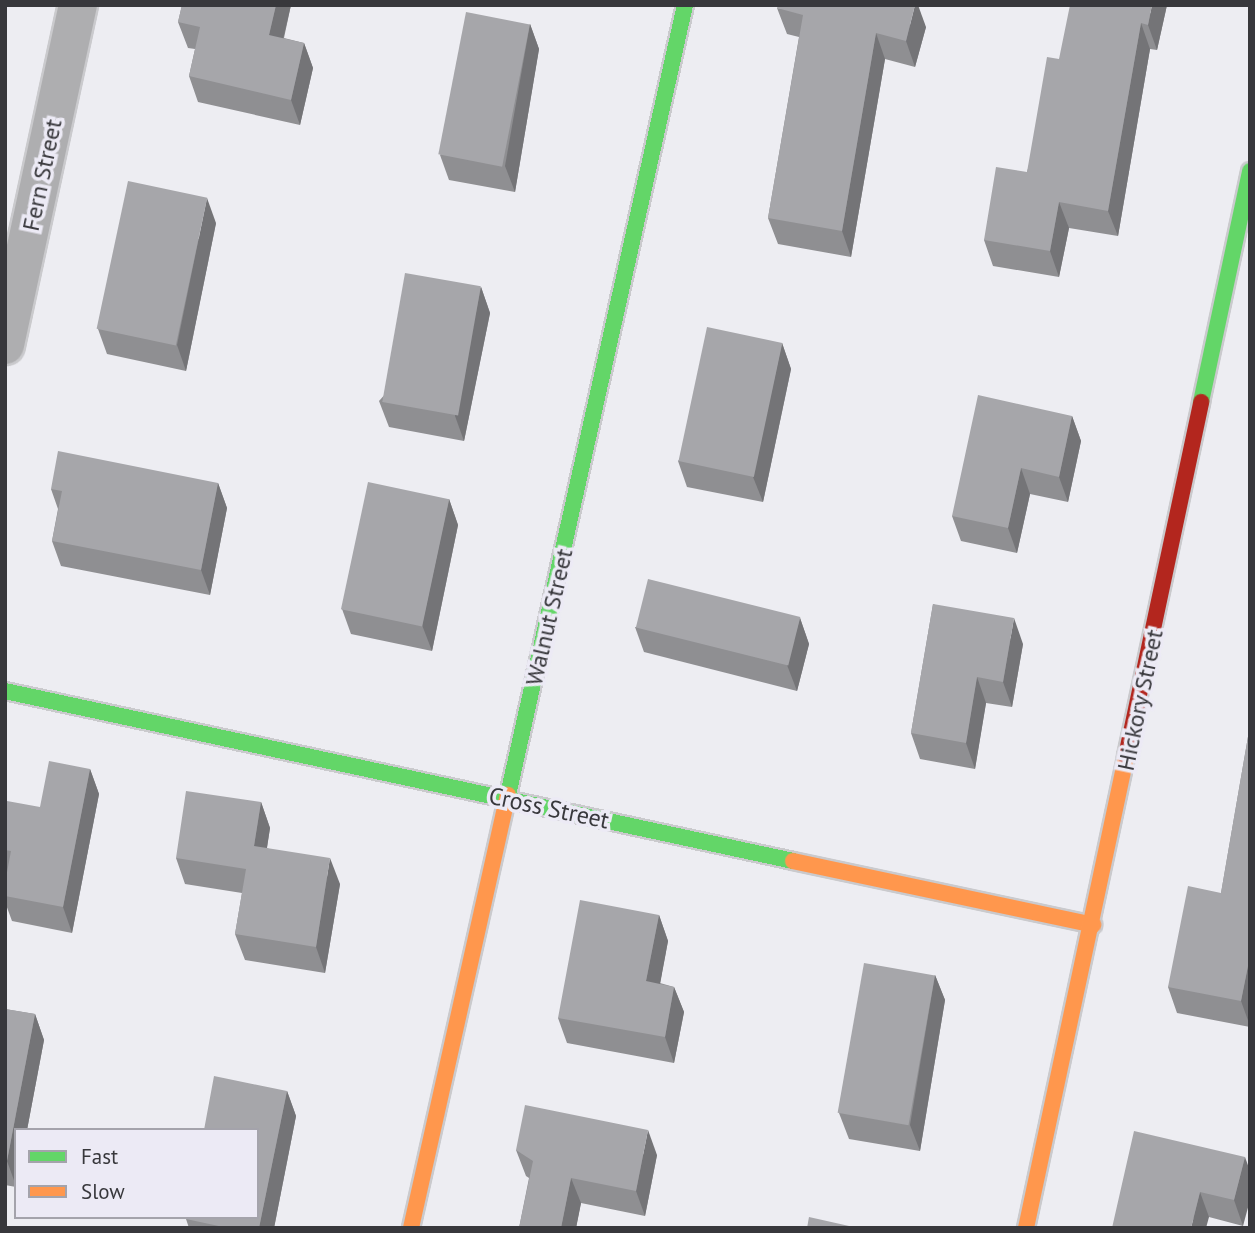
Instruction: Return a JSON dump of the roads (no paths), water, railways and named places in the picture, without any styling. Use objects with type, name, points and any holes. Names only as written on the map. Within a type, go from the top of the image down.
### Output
[{"type":"street","name":"Fern Street","points":[[5,345],[78,5]]},
{"type":"street","name":"Walnut Street","points":[[411,1228],[685,5]]},
{"type":"street","name":"Hickory Street","points":[[1026,1228],[1093,925],[1250,171]]},
{"type":"street","name":"Cross Street","points":[[5,691],[1093,925]]}]
